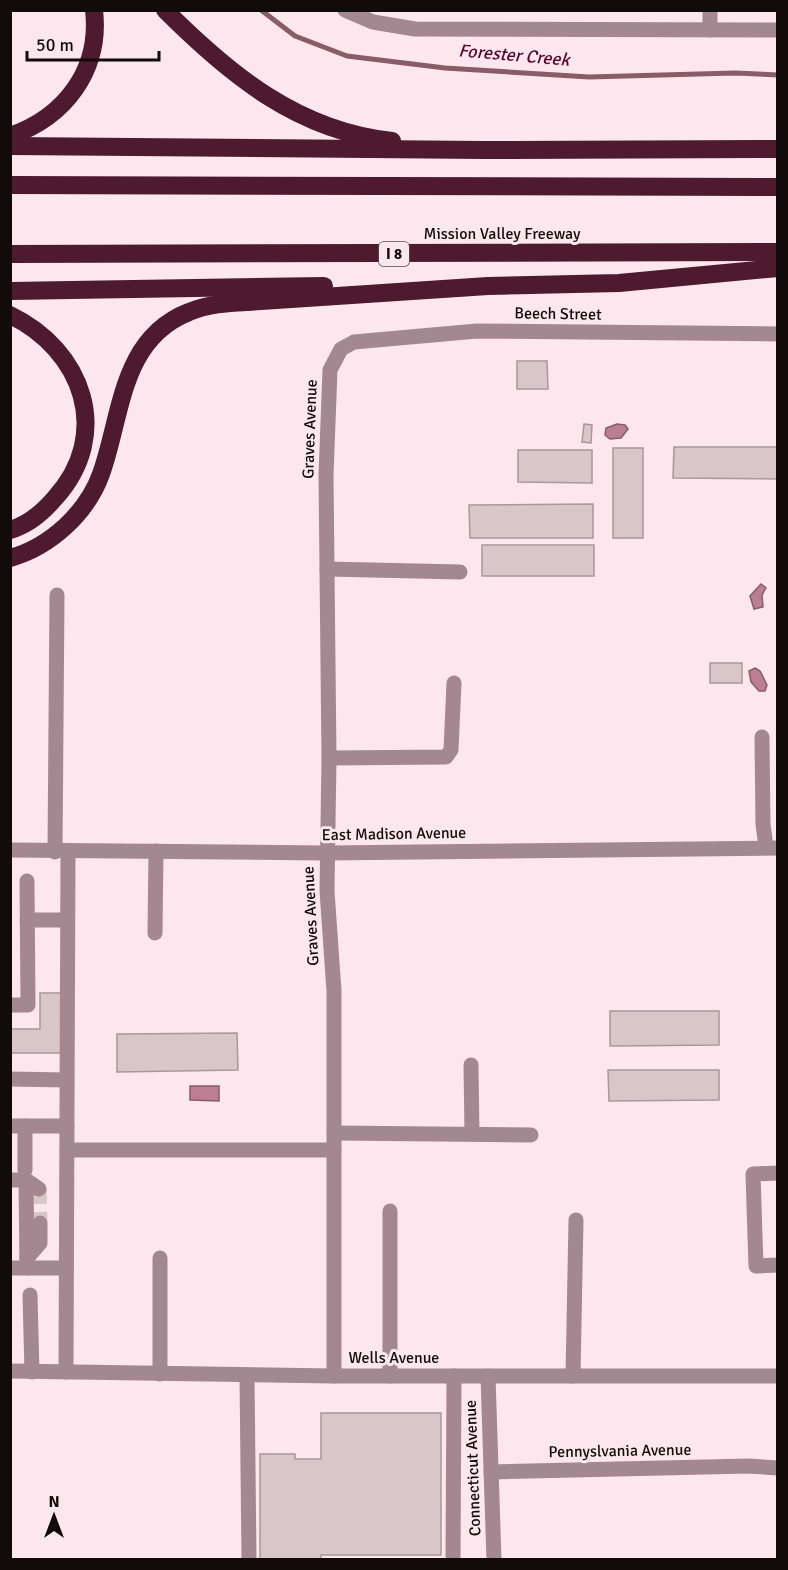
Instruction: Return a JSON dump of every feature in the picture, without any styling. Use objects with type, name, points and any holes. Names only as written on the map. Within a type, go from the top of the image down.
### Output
[{"type":"highway","points":[[10,136],[51,116],[69,99],[81,81],[91,58],[95,35],[94,10]]},
{"type":"highway","points":[[165,10],[197,42],[253,89],[297,112],[344,131],[383,140],[483,150]]},
{"type":"highway","points":[[10,146],[483,150],[777,149]]},
{"type":"highway","points":[[10,185],[777,187]]},
{"type":"highway","name":"Mission Valley Freeway","points":[[10,254],[777,252]]},
{"type":"highway","points":[[10,291],[488,286],[620,282],[777,268]]},
{"type":"highway","points":[[10,558],[37,547],[80,512],[101,474],[132,366],[144,346],[164,326],[187,312],[214,304],[488,286]]},
{"type":"highway","points":[[10,315],[45,336],[72,368],[83,401],[85,420],[79,459],[61,492],[33,519],[10,530]]},
{"type":"street","points":[[345,10],[373,22],[415,29],[777,30]]},
{"type":"street","points":[[710,10],[710,30]]},
{"type":"street","name":"Beech Street","points":[[341,349],[354,342],[477,331],[777,333]]},
{"type":"street","name":"Graves Avenue","points":[[334,1377],[334,991],[326,853],[329,758],[326,475],[330,370],[341,349]]},
{"type":"street","points":[[327,569],[460,572]]},
{"type":"street","points":[[57,595],[61,852],[67,920],[66,1372]]},
{"type":"street","points":[[329,758],[446,757],[451,750],[454,683]]},
{"type":"street","points":[[762,737],[763,824],[772,848]]},
{"type":"street","name":"East Madison Avenue","points":[[10,850],[326,853],[772,848]]},
{"type":"street","points":[[155,933],[156,851]]},
{"type":"street","points":[[10,1005],[28,1005],[27,881]]},
{"type":"street","points":[[27,920],[67,920]]},
{"type":"street","points":[[471,1065],[472,1134]]},
{"type":"street","points":[[10,1079],[66,1080]]},
{"type":"street","points":[[27,1263],[18,1126],[66,1126]]},
{"type":"street","points":[[334,1133],[531,1135]]},
{"type":"street","points":[[66,1150],[334,1150]]},
{"type":"street","points":[[777,1173],[753,1174],[756,1266],[777,1265]]},
{"type":"street","points":[[20,1176],[39,1189]]},
{"type":"street","points":[[390,1211],[390,1377]]},
{"type":"street","points":[[573,1376],[576,1220]]},
{"type":"street","points":[[27,1263],[40,1243],[40,1223]]},
{"type":"street","points":[[159,1258],[159,1374]]},
{"type":"street","points":[[10,1268],[27,1263],[66,1268]]},
{"type":"street","points":[[30,1295],[32,1371]]},
{"type":"street","name":"Wells Avenue","points":[[10,1371],[334,1377],[777,1376]]},
{"type":"street","points":[[247,1375],[249,1560]]},
{"type":"street","points":[[453,1560],[454,1376]]},
{"type":"street","name":"Connecticut Avenue","points":[[488,1376],[494,1560]]},
{"type":"street","name":"Pennyslvania Avenue","points":[[491,1472],[749,1466],[777,1468]]},
{"type":"shaded area","points":[[617,424],[625,425],[628,429],[621,438],[610,439],[605,435],[606,428]]},
{"type":"shaded area","points":[[761,584],[766,588],[762,595],[763,607],[754,609],[750,596]]},
{"type":"shaded area","points":[[755,668],[760,671],[767,685],[765,691],[759,691],[751,682],[749,671]]},
{"type":"shaded area","points":[[190,1086],[219,1086],[219,1101],[190,1100]]},
{"type":"building","points":[[517,361],[547,361],[548,389],[517,389]]},
{"type":"building","points":[[584,424],[592,425],[591,443],[582,442]]},
{"type":"building","points":[[674,447],[778,447],[778,479],[673,478]]},
{"type":"building","points":[[613,448],[643,448],[643,538],[613,538]]},
{"type":"building","points":[[518,450],[592,450],[592,483],[518,482]]},
{"type":"building","points":[[593,504],[593,538],[470,538],[469,505]]},
{"type":"building","points":[[482,545],[594,545],[594,576],[482,576]]},
{"type":"building","points":[[710,663],[742,663],[742,683],[710,683]]},
{"type":"building","points":[[40,993],[64,993],[64,1053],[10,1053],[10,1029],[40,1029]]},
{"type":"building","points":[[610,1011],[719,1011],[719,1045],[610,1046]]},
{"type":"building","points":[[237,1033],[238,1070],[117,1072],[117,1034]]},
{"type":"building","points":[[608,1070],[719,1070],[719,1100],[609,1101]]},
{"type":"building","points":[[321,1413],[441,1413],[441,1555],[321,1555],[321,1560],[260,1560],[260,1454],[295,1454],[295,1459],[321,1459]]},
{"type":"waterway","name":"Forester Creek","points":[[261,10],[295,36],[347,56],[445,68],[589,77],[735,73],[778,75]]},
{"type":"tunnel","points":[[39,1189],[40,1223]]}]
